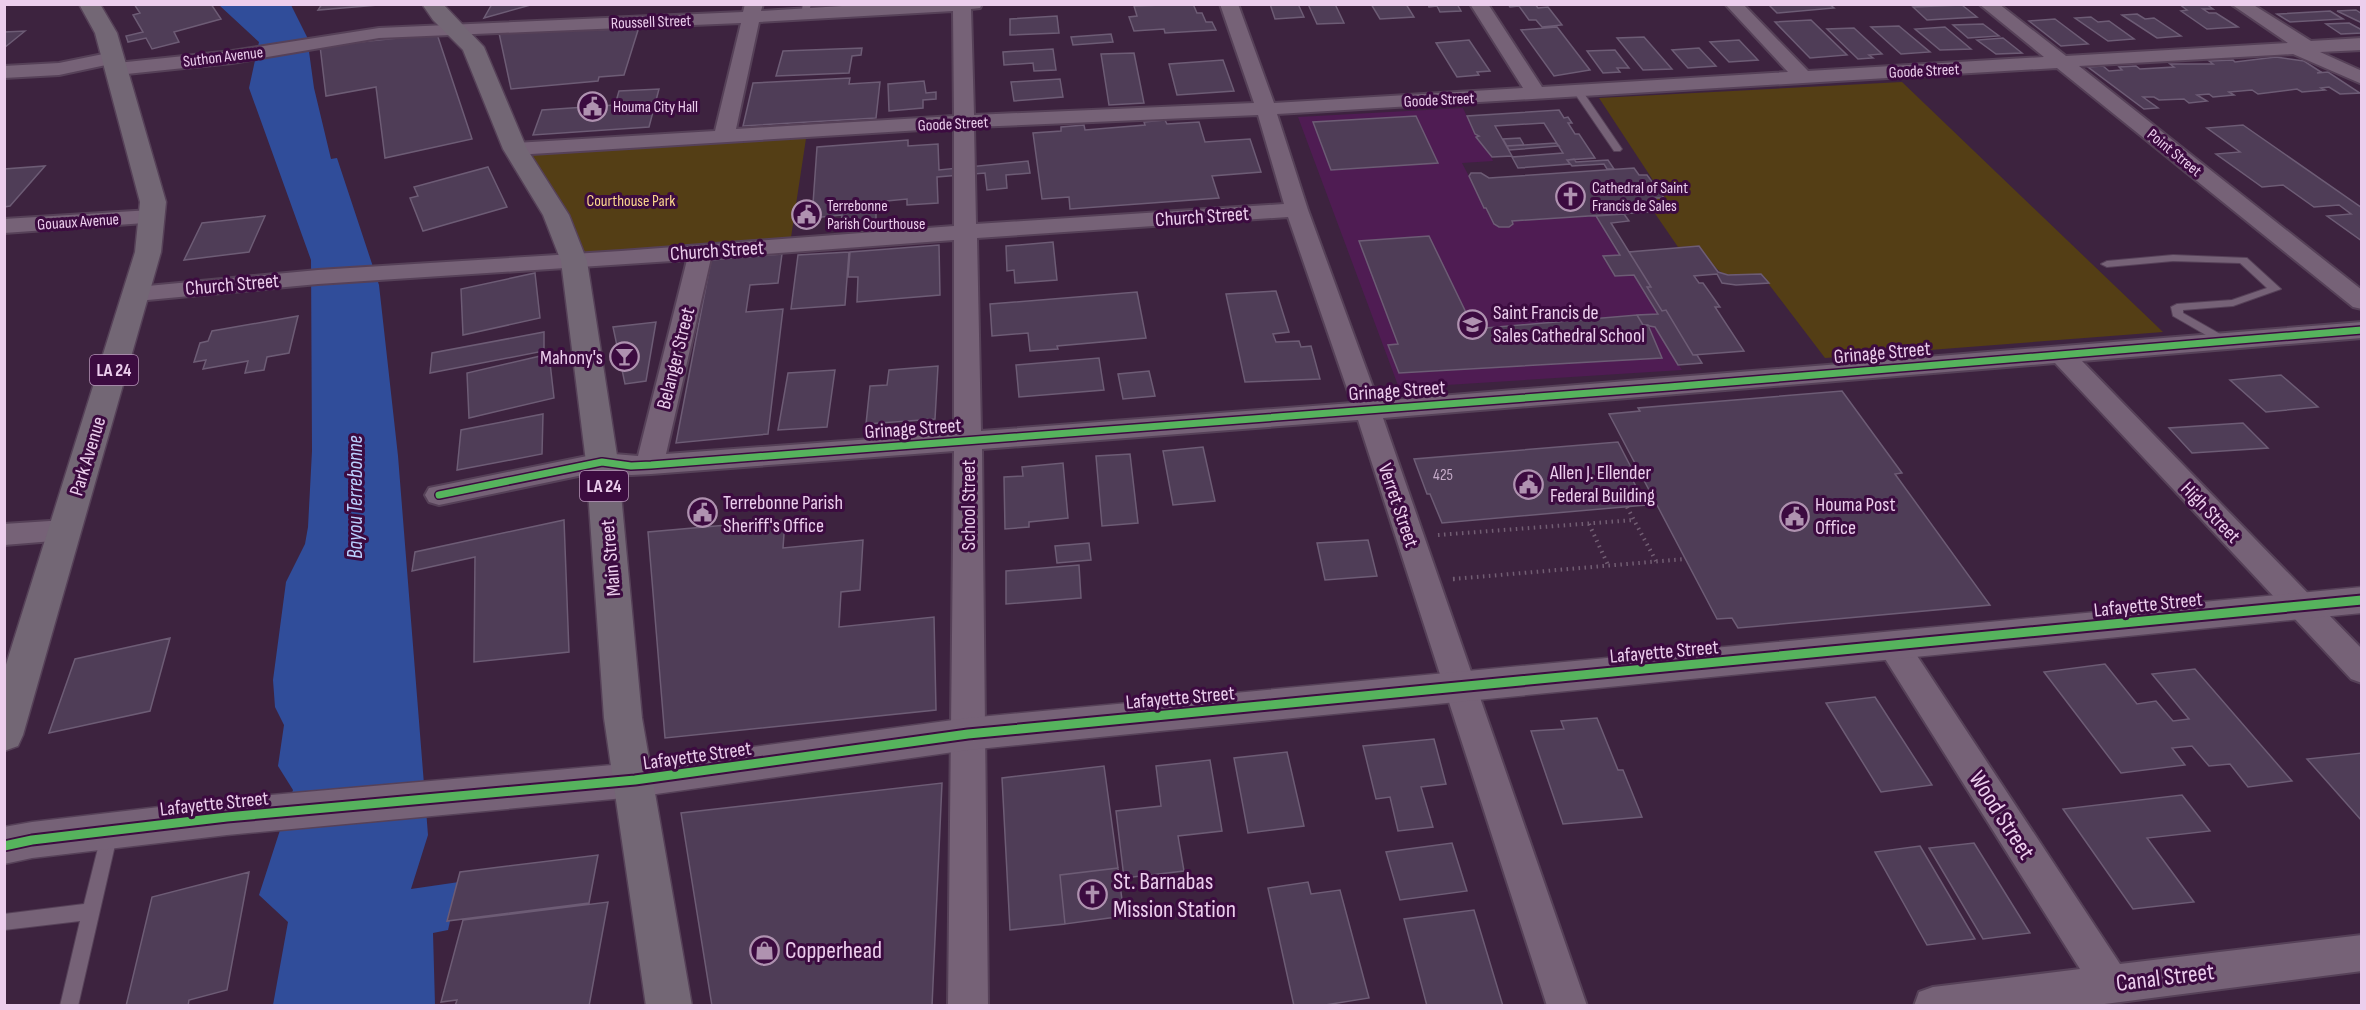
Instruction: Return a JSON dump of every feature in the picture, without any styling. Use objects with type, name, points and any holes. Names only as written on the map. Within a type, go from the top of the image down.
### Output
[{"type":"main road","name":"Park Avenue","points":[[4,735],[148,252],[153,202],[106,33],[90,4]]},
{"type":"main road","name":"Main Street","points":[[442,17],[473,47],[515,149],[556,215],[574,261],[603,462],[623,718],[635,780],[669,1005]]},
{"type":"street","name":"Roussell Street","points":[[328,40],[379,33],[442,17],[974,4]]},
{"type":"street","name":"Verret Street","points":[[1228,4],[1266,109],[1297,210],[1367,408],[1567,1005]]},
{"type":"street","points":[[1479,4],[1536,93]]},
{"type":"street","points":[[1733,4],[1803,77]]},
{"type":"street","name":"Point Street","points":[[1987,4],[2361,302]]},
{"type":"street","points":[[2239,4],[2301,47],[2361,78]]},
{"type":"street","name":"School Street","points":[[962,5],[968,441],[968,1005]]},
{"type":"street","points":[[724,137],[752,11]]},
{"type":"street","name":"Suthon Avenue","points":[[4,72],[232,57],[328,40]]},
{"type":"street","name":"Goode Street","points":[[515,149],[963,122],[1266,109],[2361,44]]},
{"type":"street","name":"Church Street","points":[[137,294],[310,278],[701,252],[966,230],[1297,210]]},
{"type":"street","name":"Gouaux Avenue","points":[[4,226],[151,217]]},
{"type":"street","name":"Belanger Street","points":[[651,465],[653,447],[701,252]]},
{"type":"street","name":"Grinage Street","points":[[439,495],[603,462],[632,466],[651,465],[1367,408],[1669,387],[2361,330]]},
{"type":"street","name":"High Street","points":[[2061,354],[2361,670]]},
{"type":"street","points":[[4,535],[64,530]]},
{"type":"street","name":"Lafayette Street","points":[[4,846],[32,840],[227,817],[635,780],[968,734],[2361,600]]},
{"type":"street","name":"Wood Street","points":[[1893,645],[2111,984]]},
{"type":"street","name":"Canal Street","points":[[1933,1005],[2361,953]]},
{"type":"lane","points":[[1578,91],[1617,149]]},
{"type":"lane","points":[[2107,264],[2173,258],[2243,260],[2275,290],[2233,303],[2177,307],[2176,314],[2225,342]]},
{"type":"lane","points":[[69,1005],[110,831]]},
{"type":"lane","points":[[5,922],[91,911]]},
{"type":"path","points":[[1627,507],[1656,561]]},
{"type":"path","points":[[1437,536],[1634,520]]},
{"type":"path","points":[[1589,524],[1608,565]]},
{"type":"path","points":[[1452,579],[1685,559]]},
{"type":"shaded area","points":[[1463,108],[1475,134],[1479,136],[1476,137],[1487,149],[1493,161],[1462,163],[1494,224],[1499,227],[1509,227],[1513,224],[1512,221],[1596,216],[1620,255],[1603,257],[1615,276],[1634,275],[1658,314],[1638,315],[1649,327],[1655,327],[1682,370],[1399,388],[1298,117]]},
{"type":"green space","points":[[1902,82],[2163,332],[1825,358],[1761,274],[1724,274],[1713,265],[1699,246],[1678,247],[1654,212],[1664,211],[1655,198],[1664,197],[1599,98]]},
{"type":"green space","name":"Courthouse Park","points":[[807,132],[790,244],[574,261],[515,149]]},
{"type":"water","name":"Bayou Terrebonne","points":[[219,5],[291,5],[307,37],[314,88],[331,159],[337,158],[379,285],[398,456],[428,835],[411,889],[459,882],[448,930],[433,933],[435,1005],[273,1005],[288,922],[259,895],[293,790],[278,766],[284,725],[275,707],[273,680],[286,582],[305,544],[308,527],[312,451],[311,260],[249,88],[259,42]]},
{"type":"building","points":[[134,4],[211,4],[221,19],[174,32],[179,42],[152,49],[146,38],[128,42],[126,36],[143,32],[133,15],[140,13]]},
{"type":"building","points":[[322,4],[390,4],[318,10]]},
{"type":"building","points":[[492,4],[534,4],[484,18]]},
{"type":"building","points":[[1193,4],[1197,13],[1202,13],[1206,22],[1212,22],[1216,30],[1165,33],[1164,29],[1134,31],[1129,17],[1137,16],[1134,6]]},
{"type":"building","points":[[1270,4],[1298,4],[1304,17],[1275,19]]},
{"type":"building","points":[[1308,4],[1335,4],[1344,23],[1317,24]]},
{"type":"building","points":[[1371,4],[1406,4],[1414,17],[1380,19]]},
{"type":"building","points":[[1428,4],[1457,4],[1461,11],[1440,12],[1437,6],[1429,7]]},
{"type":"building","points":[[1508,4],[1535,4],[1538,8],[1548,7],[1562,25],[1542,27],[1536,20],[1529,20],[1519,6],[1510,7]]},
{"type":"building","points":[[1768,4],[1829,4],[1834,8],[1777,13]]},
{"type":"building","points":[[2179,4],[2206,4],[2213,9],[2203,9],[2209,13],[2216,13],[2238,27],[2207,29],[2181,11],[2187,10]]},
{"type":"building","points":[[1962,5],[1977,17],[1927,20],[1913,7]]},
{"type":"building","points":[[2356,10],[2362,14],[2362,23],[2337,11]]},
{"type":"building","points":[[2330,11],[2343,19],[2290,22],[2277,14]]},
{"type":"building","points":[[2137,14],[2145,19],[2154,18],[2181,36],[2157,38],[2122,15]]},
{"type":"building","points":[[1057,16],[1059,33],[1010,35],[1010,19]]},
{"type":"building","points":[[2091,17],[2098,22],[2109,21],[2134,39],[2108,41],[2075,18]]},
{"type":"building","points":[[2055,19],[2088,44],[2061,46],[2029,21]]},
{"type":"building","points":[[1811,20],[1847,55],[1810,58],[1775,22]]},
{"type":"building","points":[[2349,23],[2362,30],[2362,33],[2341,34],[2326,24]]},
{"type":"building","points":[[1983,24],[1999,36],[1968,38],[1953,25]]},
{"type":"building","points":[[1899,26],[1930,52],[1901,54],[1871,27]]},
{"type":"building","points":[[598,27],[599,30],[639,27],[624,75],[599,77],[598,81],[511,89],[499,33]]},
{"type":"building","points":[[1557,27],[1590,70],[1554,76],[1521,30]]},
{"type":"building","points":[[1945,27],[1971,49],[1940,50],[1915,29]]},
{"type":"building","points":[[1854,28],[1882,54],[1869,55],[1873,58],[1858,59],[1827,29]]},
{"type":"building","points":[[25,31],[4,48],[4,32]]},
{"type":"building","points":[[437,34],[472,139],[385,158],[376,87],[326,96],[320,46]]},
{"type":"building","points":[[1111,34],[1113,42],[1073,45],[1071,37]]},
{"type":"building","points":[[1644,37],[1672,69],[1643,70],[1617,38]]},
{"type":"building","points":[[2003,38],[2022,53],[1996,54],[1977,40]]},
{"type":"building","points":[[1469,40],[1490,71],[1477,72],[1479,75],[1457,77],[1436,43]]},
{"type":"building","points":[[1739,40],[1758,60],[1729,62],[1710,42]]},
{"type":"building","points":[[862,48],[861,55],[852,56],[849,73],[776,76],[783,51]]},
{"type":"building","points":[[1699,48],[1716,66],[1688,68],[1672,50]]},
{"type":"building","points":[[1053,49],[1056,70],[1034,71],[1033,63],[1004,65],[1003,52]]},
{"type":"building","points":[[1615,50],[1629,68],[1617,68],[1620,72],[1603,73],[1587,51]]},
{"type":"building","points":[[1134,53],[1144,103],[1109,105],[1101,54]]},
{"type":"building","points":[[2276,57],[2304,61],[2321,72],[2317,73],[2328,72],[2360,93],[2340,94],[2329,87],[2321,88],[2325,90],[2302,92],[2297,89],[2258,94],[2252,90],[2229,92],[2234,95],[2213,97],[2209,94],[2197,95],[2207,101],[2189,103],[2184,99],[2159,100],[2154,97],[2143,97],[2158,108],[2144,109],[2088,67],[2103,66],[2109,71],[2122,70],[2119,67],[2136,66],[2140,69],[2174,67],[2170,64],[2213,64],[2209,61],[2233,60],[2235,62]]},
{"type":"building","points":[[1223,60],[1234,91],[1177,95],[1169,64]]},
{"type":"building","points":[[850,78],[849,84],[880,82],[876,118],[743,126],[753,83]]},
{"type":"building","points":[[1060,79],[1063,97],[1014,101],[1011,82]]},
{"type":"building","points":[[924,81],[926,93],[936,92],[936,99],[923,100],[923,108],[889,111],[888,84]]},
{"type":"building","points":[[659,89],[649,127],[533,135],[542,110],[615,105],[619,91]]},
{"type":"building","points":[[1559,110],[1564,118],[1568,117],[1572,123],[1568,123],[1575,134],[1579,134],[1595,158],[1567,160],[1570,164],[1518,168],[1512,157],[1563,153],[1544,123],[1495,126],[1512,156],[1492,157],[1476,137],[1479,136],[1475,134],[1467,116]]},
{"type":"building","points":[[1416,116],[1438,163],[1331,170],[1313,122]]},
{"type":"building","points":[[1165,120],[1167,124],[1199,122],[1205,142],[1250,139],[1261,172],[1212,176],[1219,198],[1070,209],[1069,197],[1042,199],[1033,133],[1061,131],[1061,127],[1084,125],[1085,130],[1145,125],[1144,122]]},
{"type":"building","points":[[2243,125],[2362,208],[2362,241],[2327,216],[2351,214],[2339,205],[2314,207],[2283,185],[2262,187],[2216,154],[2240,152],[2207,128]]},
{"type":"building","points":[[1520,138],[1524,145],[1507,146],[1503,139]]},
{"type":"building","points":[[908,140],[908,146],[938,144],[939,170],[1028,161],[1030,173],[1006,175],[1007,188],[987,190],[985,173],[937,177],[938,203],[907,205],[907,199],[876,202],[876,220],[841,223],[842,215],[812,218],[817,147]]},
{"type":"building","points":[[1556,143],[1559,146],[1509,150],[1507,146]]},
{"type":"building","points":[[1574,159],[1576,162],[1608,160],[1614,169],[1607,169],[1604,164],[1572,166],[1567,160]]},
{"type":"building","points":[[45,166],[10,206],[4,207],[4,169]]},
{"type":"building","points":[[488,167],[507,207],[423,231],[410,198],[418,196],[414,187]]},
{"type":"building","name":"Cathedral of Saint Francis de Sales","points":[[1634,168],[1639,175],[1647,175],[1664,198],[1655,198],[1664,211],[1512,221],[1513,224],[1509,227],[1499,227],[1494,224],[1469,176],[1471,173],[1481,173],[1489,178]]},
{"type":"building","points":[[1624,214],[1629,221],[1611,223],[1651,287],[1647,287],[1662,311],[1666,310],[1693,355],[1697,355],[1702,363],[1678,365],[1655,327],[1643,325],[1637,315],[1658,314],[1634,275],[1615,276],[1603,256],[1620,255],[1596,216]]},
{"type":"building","points":[[265,216],[249,252],[184,260],[202,223]]},
{"type":"building","points":[[1429,236],[1474,329],[1637,315],[1643,325],[1648,325],[1662,358],[1399,373],[1388,345],[1398,344],[1359,241]]},
{"type":"building","points":[[1053,242],[1057,280],[1015,283],[1014,270],[1007,271],[1006,246]]},
{"type":"building","points":[[939,245],[940,295],[857,302],[858,277],[848,277],[850,252]]},
{"type":"building","points":[[1699,246],[1718,272],[1728,275],[1761,274],[1769,283],[1736,285],[1722,283],[1717,274],[1694,276],[1699,283],[1703,283],[1720,307],[1715,307],[1744,351],[1693,355],[1666,310],[1662,311],[1647,287],[1651,287],[1629,252]]},
{"type":"building","points":[[849,252],[845,305],[791,309],[798,255]]},
{"type":"building","points":[[782,254],[778,283],[750,285],[746,312],[783,309],[768,434],[676,443],[711,260]]},
{"type":"building","points":[[535,273],[540,318],[463,335],[461,289]]},
{"type":"building","points":[[1276,291],[1289,332],[1273,334],[1276,342],[1299,341],[1301,347],[1311,346],[1320,379],[1245,382],[1226,294]]},
{"type":"building","points":[[1137,292],[1146,338],[1057,346],[1058,349],[1030,351],[1028,333],[992,336],[990,304]]},
{"type":"building","points":[[298,316],[289,353],[267,357],[264,370],[245,373],[248,361],[203,369],[206,360],[194,362],[200,343],[208,341],[212,331]]},
{"type":"building","points":[[656,322],[646,381],[625,384],[613,327]]},
{"type":"building","points":[[544,332],[544,351],[430,373],[432,353]]},
{"type":"building","points":[[549,354],[554,398],[469,418],[467,373]]},
{"type":"building","points":[[1099,358],[1104,390],[1019,397],[1016,365]]},
{"type":"building","points":[[938,366],[935,419],[866,424],[870,386],[887,385],[889,370]]},
{"type":"building","points":[[835,370],[827,427],[778,430],[788,373]]},
{"type":"building","points":[[1149,371],[1155,396],[1123,399],[1118,374]]},
{"type":"building","points":[[2281,375],[2318,407],[2266,412],[2230,380]]},
{"type":"building","name":"Houma Post Office","points":[[1842,391],[1902,473],[1895,474],[1990,605],[1738,628],[1732,618],[1717,619],[1609,414],[1640,411],[1638,408]]},
{"type":"building","points":[[543,414],[542,454],[457,470],[461,430]]},
{"type":"building","points":[[2243,423],[2268,448],[2192,453],[2169,428]]},
{"type":"building","name":"Allen J. Ellender Federal Building","points":[[1618,442],[1635,475],[1630,475],[1646,505],[1442,523],[1430,494],[1427,494],[1414,459]]},
{"type":"building","points":[[1203,447],[1215,501],[1173,505],[1163,451]]},
{"type":"building","points":[[1130,454],[1138,523],[1102,526],[1096,456]]},
{"type":"building","points":[[1063,463],[1068,518],[1029,522],[1029,527],[1005,529],[1004,477],[1023,476],[1022,467]]},
{"type":"building","points":[[564,520],[569,652],[474,662],[475,557],[412,571],[415,552]]},
{"type":"building","points":[[785,520],[783,548],[863,540],[860,590],[841,592],[839,627],[934,617],[936,710],[665,738],[648,532]]},
{"type":"building","points":[[1368,540],[1377,576],[1325,580],[1317,543]]},
{"type":"building","points":[[1089,543],[1091,560],[1057,563],[1055,546]]},
{"type":"building","points":[[1079,565],[1081,598],[1006,604],[1006,571]]},
{"type":"building","points":[[170,638],[150,711],[49,733],[75,659]]},
{"type":"building","points":[[2105,664],[2137,704],[2156,701],[2173,721],[2189,719],[2152,674],[2195,669],[2292,781],[2248,787],[2230,764],[2209,766],[2192,746],[2172,748],[2185,765],[2121,773],[2044,672]]},
{"type":"building","points":[[1875,697],[1932,785],[1881,792],[1826,703]]},
{"type":"building","points":[[1597,718],[1618,770],[1623,770],[1642,817],[1563,824],[1531,731],[1564,729],[1561,721]]},
{"type":"building","points":[[1434,739],[1446,784],[1421,787],[1433,827],[1398,831],[1390,797],[1376,799],[1363,746]]},
{"type":"building","points":[[1287,752],[1304,826],[1248,833],[1234,758]]},
{"type":"building","points":[[2362,753],[2362,821],[2307,759]]},
{"type":"building","points":[[1210,760],[1222,831],[1178,836],[1184,871],[1124,878],[1116,811],[1161,806],[1156,766]]},
{"type":"building","points":[[1104,766],[1118,868],[1060,875],[1065,924],[1010,930],[1002,778]]},
{"type":"building","points":[[942,783],[932,1006],[712,1006],[681,813]]},
{"type":"building","points":[[2182,795],[2210,831],[2147,838],[2194,902],[2133,909],[2063,809]]},
{"type":"building","points":[[1452,843],[1467,891],[1400,900],[1386,852]]},
{"type":"building","points":[[1974,843],[2030,933],[1983,939],[1929,848]]},
{"type":"building","points":[[1920,846],[1975,939],[1927,945],[1875,852]]},
{"type":"building","points":[[598,855],[589,903],[447,921],[460,872]]},
{"type":"building","name":"St. Barnabas Mission Station","points":[[1118,868],[1124,916],[1065,924],[1060,875]]},
{"type":"building","points":[[249,872],[227,990],[189,1000],[188,1006],[126,1006],[152,897]]},
{"type":"building","points":[[1308,882],[1311,894],[1340,890],[1369,998],[1319,1006],[1294,1006],[1268,888]]},
{"type":"building","points":[[608,902],[589,1006],[455,1006],[457,1000],[441,1002],[463,920]]},
{"type":"building","points":[[1474,910],[1503,1006],[1427,1006],[1404,919]]},
{"type":"cycle path","points":[[439,495],[602,462],[631,466],[651,465],[1669,387],[2362,330]]},
{"type":"cycle path","points":[[4,846],[32,840],[227,817],[635,780],[968,734],[2362,600]]},
{"type":"place","name":"Houma City Hall","points":[[592,106]]},
{"type":"place","name":"Cathedral of Saint Francis de Sales","points":[[1571,196]]},
{"type":"place","name":"Terrebonne Parish Courthouse","points":[[806,214]]},
{"type":"place","name":"Saint Francis de Sales Cathedral School","points":[[1472,324]]},
{"type":"place","name":"Mahony's","points":[[624,357]]},
{"type":"place","name":"Allen J. Ellender Federal Building","points":[[1529,484]]},
{"type":"place","name":"Terrebonne Parish Sheriff's Office","points":[[702,513]]},
{"type":"place","name":"Houma Post Office","points":[[1794,516]]},
{"type":"place","name":"St. Barnabas Mission Station","points":[[1092,895]]},
{"type":"place","name":"Copperhead","points":[[764,950]]}]
